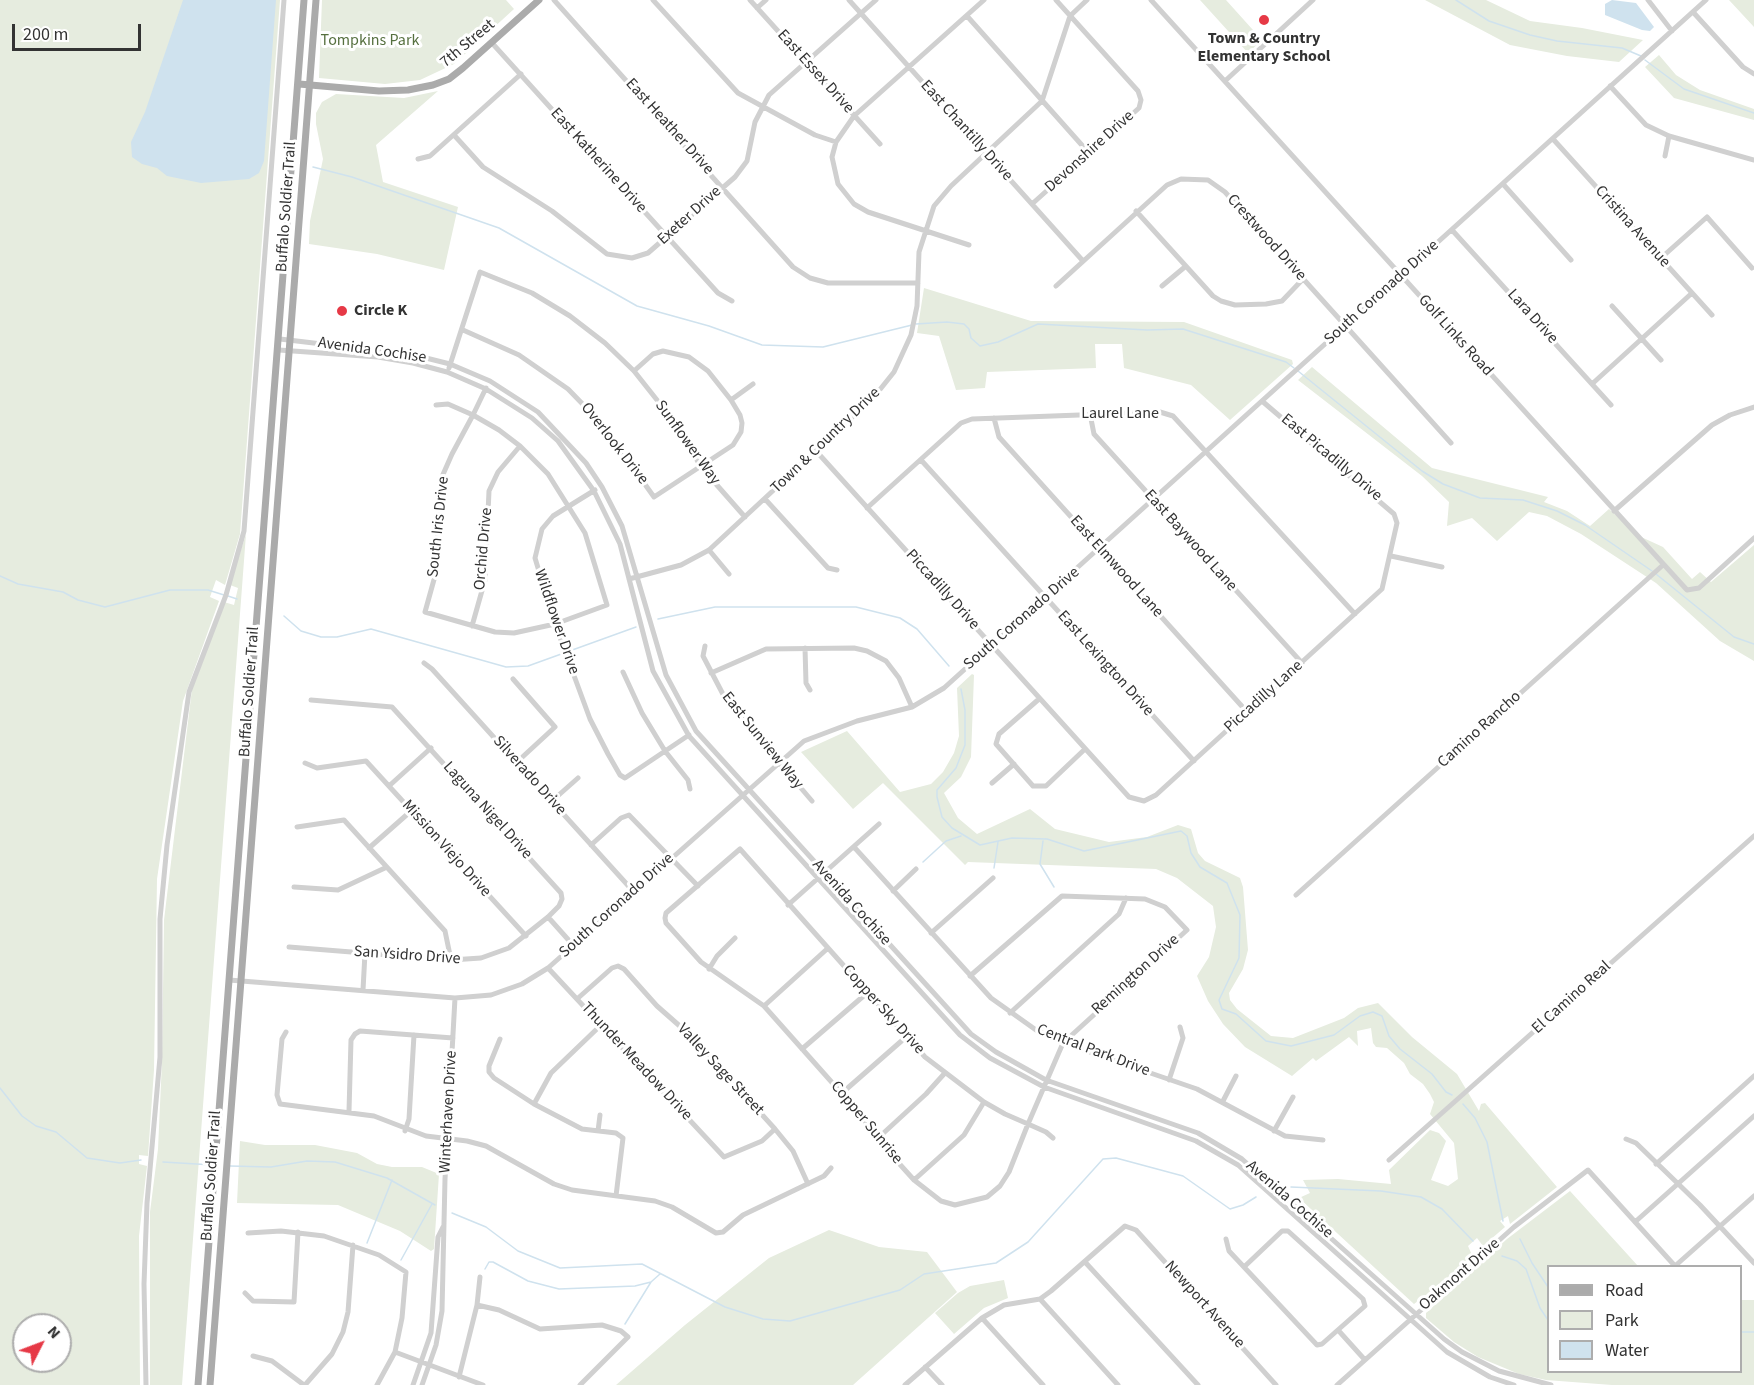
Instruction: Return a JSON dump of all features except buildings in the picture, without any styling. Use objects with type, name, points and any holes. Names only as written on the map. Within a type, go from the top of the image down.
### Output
[{"type":"main road","name":"Buffalo Soldier Trail","points":[[198,1385],[280,339],[304,0]]},
{"type":"main road","name":"Buffalo Soldier Trail","points":[[210,1385],[316,0]]},
{"type":"main road","name":"7th Street","points":[[299,84],[379,92],[433,85],[456,74],[539,0]]},
{"type":"street","points":[[146,1385],[145,1261],[159,1057],[160,919],[167,845],[189,692],[226,595],[244,531],[284,0]]},
{"type":"street","name":"East Heather Drive","points":[[554,0],[793,267],[810,278],[828,283],[918,283]]},
{"type":"street","points":[[653,0],[738,93],[815,135],[836,142]]},
{"type":"street","name":"East Essex Drive","points":[[750,0],[880,144]]},
{"type":"street","points":[[757,8],[766,0]]},
{"type":"street","name":"East Chantilly Drive","points":[[849,0],[1083,261]]},
{"type":"street","name":"Exeter Drive","points":[[454,135],[483,167],[552,212],[607,254],[632,258],[648,253],[735,177],[747,161],[761,107],[769,95],[876,0]]},
{"type":"street","points":[[969,245],[868,212],[849,198],[838,184],[832,157],[836,142],[854,116],[984,0]]},
{"type":"street","points":[[1056,0],[1070,16]]},
{"type":"street","name":"Town & Country Drive","points":[[629,579],[681,565],[709,550],[874,397],[894,372],[911,335],[917,306],[919,252],[924,231],[934,207],[951,186],[1042,101],[1070,16],[1087,0]]},
{"type":"street","name":"Golf Links Road","points":[[1152,0],[1687,590],[1699,588],[1754,538]]},
{"type":"street","points":[[1226,81],[1313,0]]},
{"type":"street","points":[[1648,0],[1672,31]]},
{"type":"street","name":"South Coronado Drive","points":[[229,980],[455,998],[491,995],[522,984],[548,968],[804,741],[829,730],[912,707],[944,688],[1100,550],[1262,400],[1706,0]]},
{"type":"street","points":[[1693,12],[1743,67],[1754,74]]},
{"type":"street","points":[[966,16],[1088,152]]},
{"type":"street","name":"Devonshire Drive","points":[[1032,204],[1139,108],[1141,100],[1137,91],[1070,16]]},
{"type":"street","name":"East Katherine Drive","points":[[492,43],[718,293],[732,301]]},
{"type":"street","points":[[418,159],[430,156],[521,74]]},
{"type":"street","points":[[1610,86],[1646,125],[1669,136],[1754,160]]},
{"type":"street","points":[[1665,156],[1669,136]]},
{"type":"street","name":"Cristina Avenue","points":[[1553,139],[1712,315]]},
{"type":"street","name":"Crestwood Drive","points":[[1056,286],[1167,185],[1181,179],[1208,180],[1225,192],[1451,443]]},
{"type":"street","points":[[1503,184],[1571,260]]},
{"type":"street","points":[[1136,211],[1213,296],[1235,305],[1282,301],[1303,279]]},
{"type":"street","points":[[1661,258],[1707,217],[1752,267]]},
{"type":"street","name":"Lara Drive","points":[[1452,230],[1611,405]]},
{"type":"street","points":[[1162,286],[1186,266]]},
{"type":"street","name":"Sunflower Way","points":[[463,330],[480,272],[532,293],[570,316],[634,371],[676,424],[701,467],[745,517]]},
{"type":"street","points":[[1592,384],[1692,293]]},
{"type":"street","points":[[1612,306],[1661,360]]},
{"type":"street","points":[[447,372],[463,330]]},
{"type":"street","name":"Overlook Drive","points":[[463,330],[519,355],[568,389],[602,424],[654,497],[701,467]]},
{"type":"street","name":"Avenida Cochise","points":[[280,339],[414,355],[450,364],[490,381],[538,412],[563,436],[602,487],[622,526],[639,576],[666,675],[682,710],[696,731],[971,1034],[996,1053],[1046,1080],[1198,1133],[1242,1159],[1444,1339],[1480,1362],[1521,1379],[1551,1385]]},
{"type":"street","name":"Avenida Cochise","points":[[279,350],[378,357],[447,372],[486,389],[532,418],[558,441],[594,491],[620,544],[653,671],[689,735],[960,1035],[990,1058],[1044,1087],[1196,1141],[1238,1165],[1264,1186],[1409,1320],[1454,1357],[1490,1377],[1514,1385]]},
{"type":"street","points":[[634,371],[653,354],[663,351],[675,352],[689,357],[708,371],[731,400],[741,415],[741,432],[733,445],[701,467]]},
{"type":"street","name":"South Iris Drive","points":[[472,626],[425,612],[435,576],[441,479],[490,381]]},
{"type":"street","points":[[731,400],[753,384]]},
{"type":"street","name":"East Picadilly Drive","points":[[1262,400],[1389,508],[1397,524],[1382,589]]},
{"type":"street","points":[[436,405],[448,404],[473,415],[520,446],[548,474],[570,505],[585,533],[607,605],[555,624],[514,633],[472,626]]},
{"type":"street","points":[[1614,511],[1712,424],[1754,407]]},
{"type":"street","name":"Laurel Lane","points":[[867,508],[961,423],[972,419],[1160,412],[1173,416],[1355,614]]},
{"type":"street","name":"East Baywood Lane","points":[[1090,414],[1094,434],[1302,663]]},
{"type":"street","name":"East Elmwood Lane","points":[[994,418],[999,437],[1248,713]]},
{"type":"street","name":"Orchid Drive","points":[[472,626],[485,580],[489,491],[498,472],[520,446]]},
{"type":"street","name":"Piccadilly Drive","points":[[816,452],[1129,797],[1144,801]]},
{"type":"street","name":"East Lexington Drive","points":[[921,460],[1194,761]]},
{"type":"street","name":"Wildflower Drive","points":[[602,487],[553,516],[542,529],[535,558],[555,624],[590,719],[620,775],[625,778],[665,751]]},
{"type":"street","points":[[765,499],[828,568],[837,570]]},
{"type":"street","points":[[709,550],[729,574]]},
{"type":"street","points":[[1390,556],[1442,567]]},
{"type":"street","name":"Camino Rancho","points":[[1296,895],[1663,565]]},
{"type":"street","name":"Piccadilly Lane","points":[[1144,801],[1156,795],[1382,589]]},
{"type":"street","name":"East Sunview Way","points":[[705,646],[703,656],[726,700],[812,801]]},
{"type":"street","points":[[805,648],[806,683],[810,690]]},
{"type":"street","points":[[711,672],[766,649],[854,648],[877,656],[899,678],[912,707]]},
{"type":"street","name":"Silverado Drive","points":[[424,663],[633,891]]},
{"type":"street","points":[[623,672],[642,713],[665,751],[688,780],[690,789]]},
{"type":"street","points":[[513,679],[555,727],[517,762]]},
{"type":"street","points":[[1039,699],[999,734],[996,744],[1033,786],[1046,786],[1085,749]]},
{"type":"street","name":"Laguna Nigel Drive","points":[[311,700],[392,707],[561,893],[559,906],[548,917]]},
{"type":"street","points":[[665,751],[696,731]]},
{"type":"street","points":[[389,786],[431,748]]},
{"type":"street","name":"Mission Viejo Drive","points":[[305,763],[317,768],[366,761],[526,936]]},
{"type":"street","points":[[992,783],[1014,764]]},
{"type":"street","points":[[552,801],[578,778]]},
{"type":"street","points":[[369,848],[411,811]]},
{"type":"street","points":[[591,845],[621,818],[629,815],[698,886]]},
{"type":"street","points":[[297,827],[344,820],[445,931],[451,960]]},
{"type":"street","points":[[789,905],[879,824]]},
{"type":"street","name":"El Camino Real","points":[[1389,1160],[1754,836]]},
{"type":"street","name":"Central Park Drive","points":[[854,847],[970,976],[1010,1013],[1063,1042],[1197,1089],[1285,1136],[1323,1140]]},
{"type":"street","name":"Copper Sky Drive","points":[[698,886],[740,849],[906,1037],[944,1074],[984,1102],[1053,1138]]},
{"type":"street","points":[[294,887],[338,890],[387,867]]},
{"type":"street","points":[[892,891],[916,869]]},
{"type":"street","points":[[931,933],[993,879]]},
{"type":"street","name":"Copper Sunrise","points":[[698,886],[666,914],[666,923],[709,969],[764,1006],[842,1093],[877,1139],[914,1180],[941,1201],[955,1204],[987,1197],[1000,1186],[1009,1172],[1046,1080]]},
{"type":"street","points":[[970,976],[1062,896],[1126,898],[1119,914],[1010,1013]]},
{"type":"street","name":"Remington Drive","points":[[1046,1080],[1063,1042],[1187,930],[1156,902],[1126,898]]},
{"type":"street","points":[[548,917],[573,945]]},
{"type":"street","name":"San Ysidro Drive","points":[[289,947],[466,960],[495,954],[526,936],[548,917]]},
{"type":"street","points":[[709,969],[717,956],[735,938]]},
{"type":"street","points":[[764,1006],[828,949]]},
{"type":"street","points":[[363,990],[365,953]]},
{"type":"street","name":"Valley Sage Street","points":[[577,999],[612,968],[618,966],[657,1006],[690,1035],[775,1129],[793,1151],[808,1184]]},
{"type":"street","name":"Thunder Meadow Drive","points":[[548,968],[624,1052],[651,1075],[724,1157],[762,1141],[775,1129]]},
{"type":"street","points":[[802,1049],[867,993]]},
{"type":"street","name":"Winterhaven Drive","points":[[422,1385],[430,1366],[441,1322],[445,1238],[443,1225],[455,998]]},
{"type":"street","points":[[534,1104],[551,1073],[601,1025]]},
{"type":"street","points":[[1169,1080],[1183,1038],[1180,1027]]},
{"type":"street","points":[[350,1111],[351,1040],[360,1031],[453,1038]]},
{"type":"street","points":[[286,1032],[282,1039],[277,1095],[280,1104],[350,1111],[374,1116],[405,1131],[426,1136],[448,1137],[486,1146],[554,1184],[572,1190],[664,1204],[716,1233],[723,1232],[743,1215],[824,1176],[831,1168]]},
{"type":"street","points":[[405,1131],[410,1119],[414,1035]]},
{"type":"street","points":[[842,1093],[906,1037]]},
{"type":"street","points":[[500,1039],[489,1072],[534,1104],[582,1129],[616,1133],[623,1138],[616,1196]]},
{"type":"street","points":[[877,1139],[926,1094],[944,1074]]},
{"type":"street","points":[[1223,1101],[1236,1076]]},
{"type":"street","points":[[1656,1164],[1754,1076]]},
{"type":"street","points":[[1274,1131],[1293,1097]]},
{"type":"street","points":[[914,1180],[964,1136],[984,1102]]},
{"type":"street","points":[[598,1131],[600,1115]]},
{"type":"street","points":[[1674,1265],[1635,1222],[1753,1119]]},
{"type":"street","points":[[1626,1139],[1636,1143],[1754,1263]]},
{"type":"street","name":"Oakmont Drive","points":[[1339,1384],[1514,1227],[1587,1170],[1635,1222]]},
{"type":"street","points":[[1676,1265],[1754,1196]]},
{"type":"street","name":"Winterhaven Drive","points":[[413,1385],[423,1364],[433,1321],[438,1237],[443,1225]]},
{"type":"street","name":"Newport Avenue","points":[[1085,1262],[1125,1226],[1130,1226],[1276,1385]]},
{"type":"street","points":[[1226,1239],[1229,1251],[1317,1345],[1322,1344],[1365,1306],[1363,1299],[1288,1231],[1282,1231],[1244,1267]]},
{"type":"street","points":[[248,1233],[298,1232],[324,1236],[379,1255],[406,1272],[402,1318],[394,1352],[377,1385]]},
{"type":"street","points":[[245,1293],[253,1300],[294,1302],[298,1232]]},
{"type":"street","points":[[253,1356],[272,1361],[305,1385],[332,1354],[343,1332],[348,1312],[353,1245]]},
{"type":"street","points":[[905,1385],[982,1318],[1004,1305],[1040,1299],[1085,1262],[1198,1385]]},
{"type":"street","points":[[459,1377],[477,1305],[480,1277]]},
{"type":"street","points":[[1040,1299],[1118,1385]]},
{"type":"street","points":[[477,1305],[499,1310],[540,1329],[602,1325],[621,1331],[628,1337],[580,1385]]},
{"type":"street","points":[[982,1318],[1043,1385]]},
{"type":"street","points":[[1338,1330],[1365,1360]]},
{"type":"street","points":[[394,1352],[483,1385]]},
{"type":"street","points":[[925,1367],[942,1385]]},
{"type":"green space","points":[[0,0],[280,0],[240,534],[225,585],[216,580],[210,597],[219,601],[183,701],[157,879],[154,1070],[148,1156],[139,1155],[139,1164],[147,1166],[139,1236],[140,1385],[0,1385]]},
{"type":"green space","name":"Tompkins Park","points":[[322,0],[506,0],[514,9],[454,64],[420,80],[385,84],[319,78]]},
{"type":"green space","points":[[1200,0],[1226,0],[1262,40],[1248,53]]},
{"type":"green space","points":[[1425,0],[1486,0],[1530,21],[1643,40],[1619,62],[1567,56],[1510,45]]},
{"type":"green space","points":[[1729,0],[1754,0],[1754,27]]},
{"type":"green space","points":[[1659,55],[1676,75],[1700,90],[1754,109],[1754,120],[1674,98],[1645,67]]},
{"type":"green space","points":[[438,91],[376,145],[383,182],[458,207],[444,270],[377,254],[309,244],[310,221],[323,159],[316,124],[316,113],[322,102],[336,94],[404,98]]},
{"type":"green space","points":[[924,288],[1031,321],[1184,322],[1292,360],[1293,364],[1230,420],[1191,385],[1124,368],[1122,344],[1095,344],[1096,368],[987,372],[985,388],[956,390],[939,336],[917,333]]},
{"type":"green space","points":[[1312,367],[1432,468],[1548,497],[1544,502],[1567,511],[1590,526],[1609,509],[1639,536],[1663,547],[1692,579],[1700,572],[1711,582],[1754,545],[1754,661],[1720,641],[1656,583],[1581,534],[1547,516],[1529,512],[1497,541],[1472,518],[1447,526],[1449,502],[1422,476],[1298,380]]},
{"type":"green space","points":[[246,534],[182,1385],[150,1385],[150,1212],[158,1149],[164,920],[192,689],[224,602],[234,605],[238,588],[230,585]]},
{"type":"green space","points":[[972,674],[974,675],[971,757],[961,777],[944,793],[958,818],[977,834],[1030,809],[1055,829],[1109,842],[1147,837],[1178,825],[1191,829],[1198,853],[1205,861],[1240,878],[1243,887],[1248,950],[1243,969],[1229,993],[1230,1000],[1237,1009],[1271,1036],[1293,1038],[1344,1018],[1358,1008],[1378,1003],[1412,1037],[1457,1074],[1479,1111],[1481,1104],[1485,1103],[1557,1187],[1510,1224],[1508,1216],[1500,1221],[1505,1227],[1483,1246],[1477,1238],[1468,1246],[1472,1255],[1446,1280],[1414,1304],[1299,1198],[1310,1193],[1303,1180],[1338,1179],[1391,1184],[1389,1170],[1430,1130],[1439,1133],[1446,1141],[1431,1180],[1448,1186],[1458,1179],[1454,1143],[1430,1114],[1434,1102],[1430,1094],[1423,1084],[1410,1074],[1404,1063],[1387,1048],[1376,1047],[1373,1043],[1371,1028],[1357,1031],[1358,1046],[1349,1037],[1316,1061],[1313,1058],[1292,1076],[1245,1047],[1223,1024],[1208,1001],[1197,976],[1209,957],[1216,927],[1213,906],[1177,878],[1156,869],[968,862],[965,865],[883,783],[853,809],[801,752],[847,731],[900,792],[931,784],[943,772],[954,753],[959,736],[957,688]]},
{"type":"green space","points":[[240,1141],[265,1145],[315,1145],[357,1153],[377,1164],[392,1167],[422,1167],[439,1174],[434,1249],[431,1251],[400,1231],[338,1205],[237,1203]]},
{"type":"green space","points":[[1570,1191],[1637,1265],[1547,1265],[1547,1373],[1742,1373],[1742,1300],[1754,1300],[1754,1385],[1612,1385],[1546,1380],[1519,1374],[1478,1357],[1454,1342],[1426,1318],[1426,1313],[1507,1239]]},
{"type":"green space","points":[[829,1230],[879,1247],[927,1252],[957,1292],[853,1385],[616,1385],[685,1325],[769,1258]]},
{"type":"green space","points":[[1004,1280],[1008,1298],[984,1308],[954,1334],[935,1313],[970,1286]]},
{"type":"water","points":[[183,0],[276,0],[264,161],[259,173],[249,179],[201,183],[167,176],[157,168],[142,164],[132,157],[131,142],[145,112]]},
{"type":"water","points":[[1612,0],[1636,3],[1654,27],[1650,31],[1642,30],[1605,15],[1605,4]]},
{"type":"waterway","points":[[1456,0],[1489,21],[1530,35],[1557,41],[1622,48],[1641,56]]},
{"type":"waterway","points":[[1645,60],[1684,89],[1754,113]]},
{"type":"waterway","points":[[313,167],[352,177],[499,228],[637,306],[709,326],[762,345],[823,347],[912,325]]},
{"type":"waterway","points":[[916,324],[947,322],[964,324],[969,329],[971,338],[980,346],[998,342],[1038,324],[1147,330],[1183,329],[1286,362],[1294,368]]},
{"type":"waterway","points":[[1298,371],[1422,471],[1443,484],[1480,498],[1523,500],[1557,511],[1585,525],[1652,571]]},
{"type":"waterway","points":[[1656,574],[1734,637],[1754,644]]},
{"type":"waterway","points":[[0,576],[18,584],[63,592],[78,600],[105,607],[170,590],[208,590],[224,595]]},
{"type":"waterway","points":[[228,596],[237,599]]},
{"type":"waterway","points":[[658,619],[715,607],[856,607],[900,618],[917,629],[949,666]]},
{"type":"waterway","points":[[284,616],[301,631],[321,637],[337,637],[371,629],[506,667],[528,666],[636,627]]},
{"type":"waterway","points":[[961,689],[965,710],[965,745],[956,768],[937,790],[942,817],[952,828],[980,845],[1012,838],[1047,839],[1084,851],[1181,831],[1187,836],[1191,853],[1200,867],[1227,883],[1240,915],[1239,958],[1219,1000],[1222,1009],[1236,1014],[1266,1041],[1291,1046],[1334,1035],[1360,1016],[1373,1012],[1382,1016],[1389,1036],[1400,1049],[1432,1074],[1446,1092],[1452,1095]]},
{"type":"waterway","points":[[923,862],[946,841],[961,836]]},
{"type":"waterway","points":[[1043,841],[1040,864],[1054,887]]},
{"type":"waterway","points":[[994,868],[998,842]]},
{"type":"waterway","points":[[0,1088],[22,1116],[36,1126],[56,1132],[87,1158],[120,1163],[141,1160]]},
{"type":"waterway","points":[[1463,1104],[1475,1118],[1487,1142],[1503,1221]]},
{"type":"waterway","points":[[452,1213],[486,1227],[518,1251],[560,1268],[642,1264],[725,1307],[763,1319],[790,1321],[900,1290],[924,1274],[996,1263],[1028,1242],[1103,1159],[1116,1158],[1183,1176],[1230,1209],[1243,1205],[1256,1197]]},
{"type":"waterway","points":[[230,1166],[271,1167],[307,1161],[335,1162],[387,1178],[435,1205]]},
{"type":"waterway","points":[[163,1162],[213,1165]]},
{"type":"waterway","points":[[367,1243],[392,1180]]},
{"type":"waterway","points":[[1291,1187],[1381,1191],[1421,1197],[1442,1209],[1473,1241]]},
{"type":"waterway","points":[[401,1260],[432,1204]]},
{"type":"waterway","points":[[1520,1239],[1547,1286]]},
{"type":"waterway","points":[[1502,1256],[1517,1261],[1526,1269],[1540,1308],[1547,1318]]},
{"type":"waterway","points":[[485,1269],[489,1262],[493,1262],[528,1281],[559,1289],[635,1286],[651,1282]]},
{"type":"waterway","points":[[625,1324],[651,1282],[660,1274]]},
{"type":"waterway","points":[[1742,1332],[1754,1332]]},
{"type":"place","name":"Town & Country Elementary School","points":[[1264,20]]},
{"type":"place","name":"Circle K","points":[[342,311]]}]
